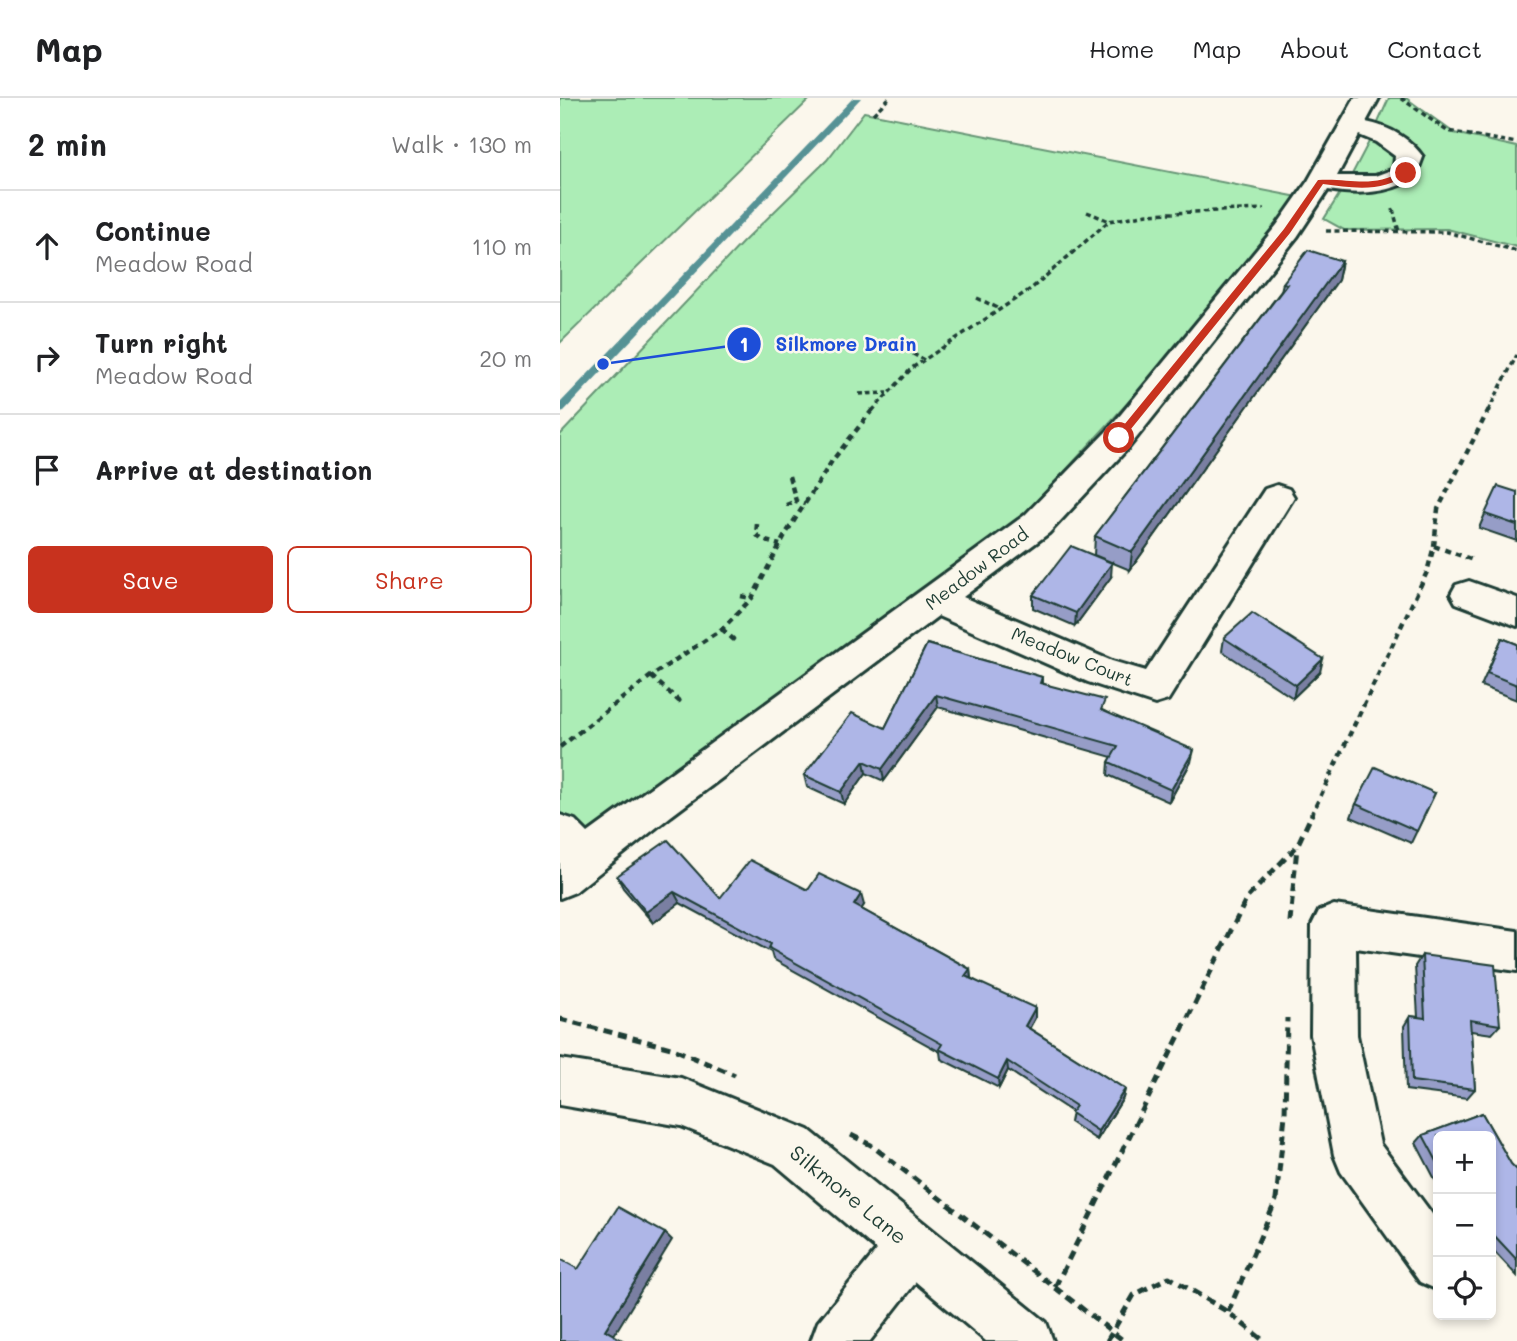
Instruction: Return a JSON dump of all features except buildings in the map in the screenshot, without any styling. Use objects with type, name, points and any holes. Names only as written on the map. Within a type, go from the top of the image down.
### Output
[{"type":"street","name":"Meadow Road","points":[[569,857],[936,600],[1037,524],[1119,438],[1294,220],[1321,181],[1360,112],[1380,133],[1401,146],[1410,157],[1406,173],[1389,182],[1357,186],[1321,181]]},
{"type":"street","name":"Meadow Court","points":[[936,600],[1101,672],[1155,689],[1278,498]]},
{"type":"street","points":[[1469,594],[1517,612]]},
{"type":"street","points":[[1433,1257],[1358,1154],[1334,1035],[1334,925],[1517,951]]},
{"type":"street","name":"Silkmore Lane","points":[[560,1082],[681,1102],[792,1147],[1027,1341]]},
{"type":"street","points":[[837,1341],[912,1247]]},
{"type":"path","points":[[873,114],[889,98]]},
{"type":"path","points":[[1401,98],[1447,131],[1517,143]]},
{"type":"path","points":[[560,747],[651,677],[722,629],[752,598],[780,545],[832,461],[912,368],[1032,288],[1070,252],[1109,221],[1148,214],[1229,209],[1294,220],[1447,232],[1517,251]]},
{"type":"path","points":[[1087,212],[1109,221]]},
{"type":"path","points":[[977,298],[1000,309]]},
{"type":"path","points":[[913,354],[924,360]]},
{"type":"path","points":[[1055,1287],[1247,898],[1297,846],[1427,572],[1434,546],[1438,509],[1517,355]]},
{"type":"path","points":[[1510,368],[1517,370]]},
{"type":"path","points":[[859,394],[888,393]]},
{"type":"path","points":[[789,476],[796,501]]},
{"type":"path","points":[[786,505],[796,501],[805,504]]},
{"type":"path","points":[[757,524],[756,534],[762,540],[780,545]]},
{"type":"path","points":[[741,596],[752,598]]},
{"type":"path","points":[[722,629],[733,639],[730,642]]},
{"type":"path","points":[[651,677],[678,701],[682,698]]},
{"type":"path","points":[[1290,936],[1297,846]]},
{"type":"path","points":[[1228,1312],[1276,1200],[1285,1115],[1288,1005]]},
{"type":"path","points":[[1107,1341],[1134,1296],[1169,1277],[1228,1312],[1264,1341]]},
{"type":"path","points":[[1112,1332],[1124,1341]]},
{"type":"green space","points":[[560,98],[811,98],[560,343]]},
{"type":"green space","points":[[1389,98],[1406,98],[1454,133],[1517,147],[1517,247],[1447,229],[1344,230],[1324,219],[1342,190],[1413,173],[1376,127]]},
{"type":"green space","points":[[864,112],[1298,197],[1178,348],[1022,518],[560,863],[560,435],[742,243],[827,160]]},
{"type":"green space","points":[[1373,134],[1396,146],[1397,173],[1348,182]]},
{"type":"waterway","points":[[560,409],[857,98]]},
{"type":"place","name":"Silkmore Drain","points":[[603,364]]},
{"type":"route","points":[[1119,438],[1287,231],[1321,181],[1357,186],[1389,182],[1406,173]]}]
